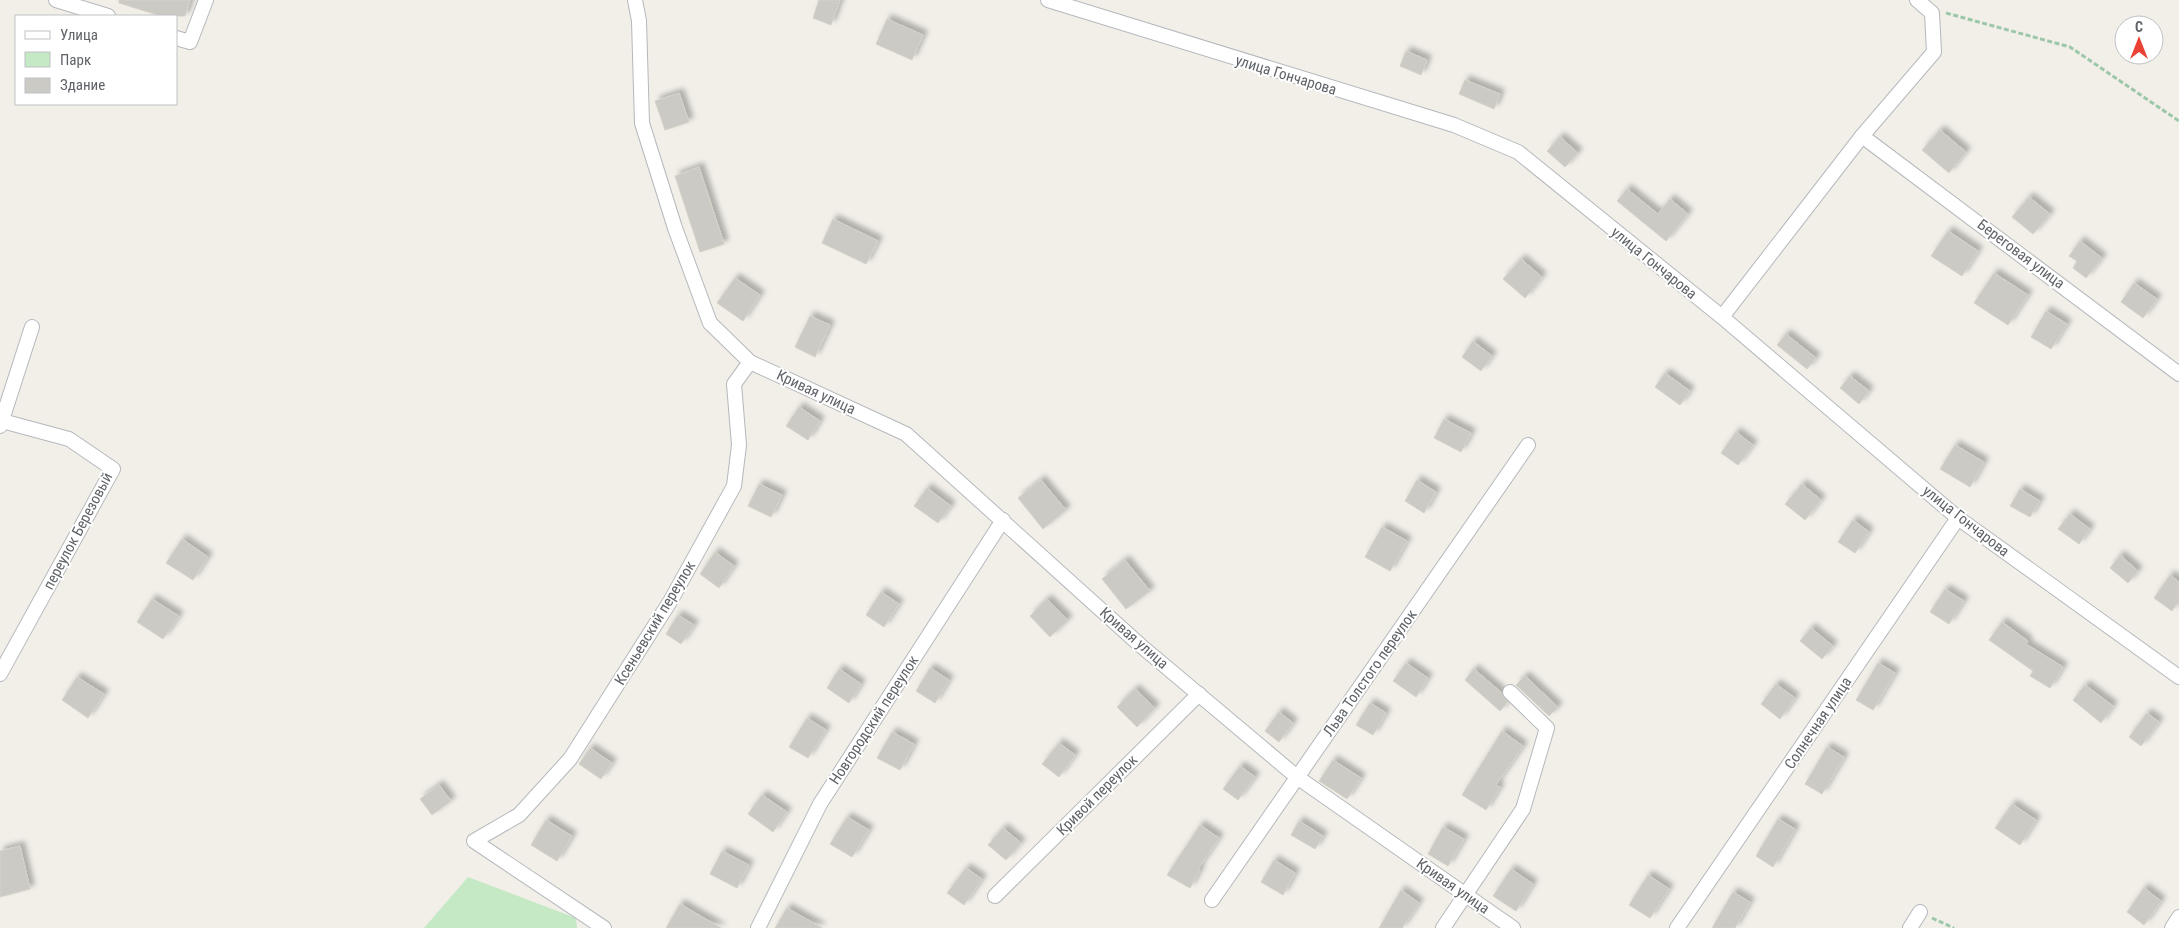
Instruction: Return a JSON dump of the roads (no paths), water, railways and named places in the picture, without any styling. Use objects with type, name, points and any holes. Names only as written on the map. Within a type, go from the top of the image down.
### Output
[{"type":"street","points":[[56,0],[105,15]]},
{"type":"street","points":[[178,39],[190,42],[206,0]]},
{"type":"street","name":"Кривая улица","points":[[635,0],[639,21],[642,123],[675,228],[710,323],[750,362],[906,434],[1199,694],[1297,778],[1513,928]]},
{"type":"street","name":"улица Гончарова","points":[[1048,0],[1454,126],[1518,152],[1722,318],[1958,518],[2179,677]]},
{"type":"street","points":[[1722,318],[1862,136],[1934,52],[1932,13],[1917,0]]},
{"type":"street","name":"Береговая улица","points":[[1862,136],[2179,374]]},
{"type":"street","name":"переулок Березовый","points":[[0,674],[113,469],[69,439],[1,424],[32,327]]},
{"type":"street","name":"Ксеньевский переулок","points":[[604,928],[474,840],[519,815],[570,759],[671,600],[734,486],[738,445],[734,384],[750,362]]},
{"type":"street","name":"Льва Толстого переулок","points":[[1212,900],[1528,445]]},
{"type":"street","name":"Солнечная улица","points":[[1677,928],[1958,518]]},
{"type":"street","name":"Новгородский переулок","points":[[758,928],[820,804],[1003,520]]},
{"type":"street","points":[[1443,928],[1524,809],[1546,728],[1510,692]]},
{"type":"street","name":"Кривой переулок","points":[[995,896],[1199,694]]},
{"type":"street","points":[[1910,928],[1920,912]]},
{"type":"street","points":[[2172,928],[2179,917]]}]
